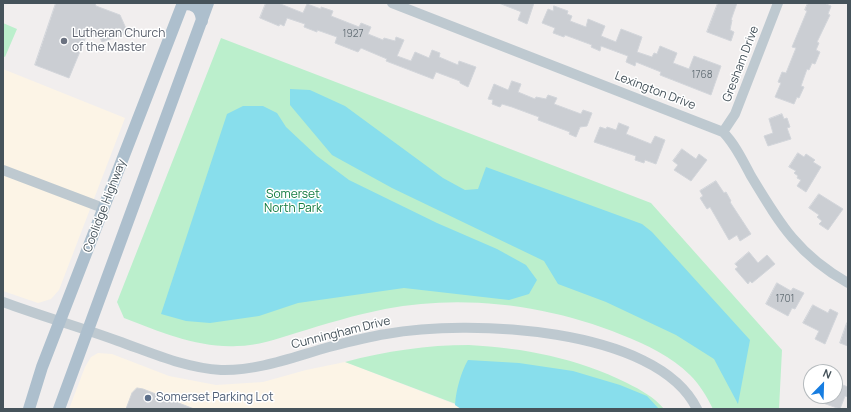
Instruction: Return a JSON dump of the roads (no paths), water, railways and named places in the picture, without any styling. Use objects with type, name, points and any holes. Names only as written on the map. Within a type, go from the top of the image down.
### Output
[{"type":"main road","points":[[59,409],[208,3]]},
{"type":"main road","points":[[183,4],[191,4],[198,8],[201,11],[202,21]]},
{"type":"main road","name":"Coolidge Highway","points":[[29,409],[103,208],[183,4]]},
{"type":"street","name":"Lexington Drive","points":[[392,3],[724,132]]},
{"type":"street","name":"Gresham Drive","points":[[724,132],[735,114],[778,3]]},
{"type":"street","points":[[724,132],[777,220],[790,237],[810,258],[848,283]]},
{"type":"street","points":[[3,170],[103,208]]},
{"type":"street","name":"Cunningham Drive","points":[[3,302],[184,364],[208,369],[233,370],[264,366],[338,345],[393,333],[455,328],[518,330],[559,336],[602,346],[653,364],[676,380],[697,409]]},
{"type":"water","points":[[290,89],[310,90],[345,106],[443,178],[465,190],[478,189],[486,167],[642,224],[652,232],[750,340],[738,404],[714,359],[676,335],[606,302],[558,284],[544,261],[392,188],[332,155],[290,105]]},
{"type":"water","points":[[243,106],[263,106],[277,113],[286,127],[317,156],[349,180],[437,223],[497,249],[526,265],[537,280],[529,294],[509,300],[404,288],[298,303],[259,316],[210,323],[186,321],[161,314],[227,114]]},
{"type":"water","points":[[468,360],[519,363],[573,371],[620,385],[647,396],[659,409],[461,409],[455,405],[461,376]]},
{"type":"place","name":"Lutheran Church of the Master","points":[[64,41]]},
{"type":"place","name":"Somerset Parking Lot","points":[[148,398]]},
{"type":"park label","name":"Somerset North Park","points":[[293,202]]}]
